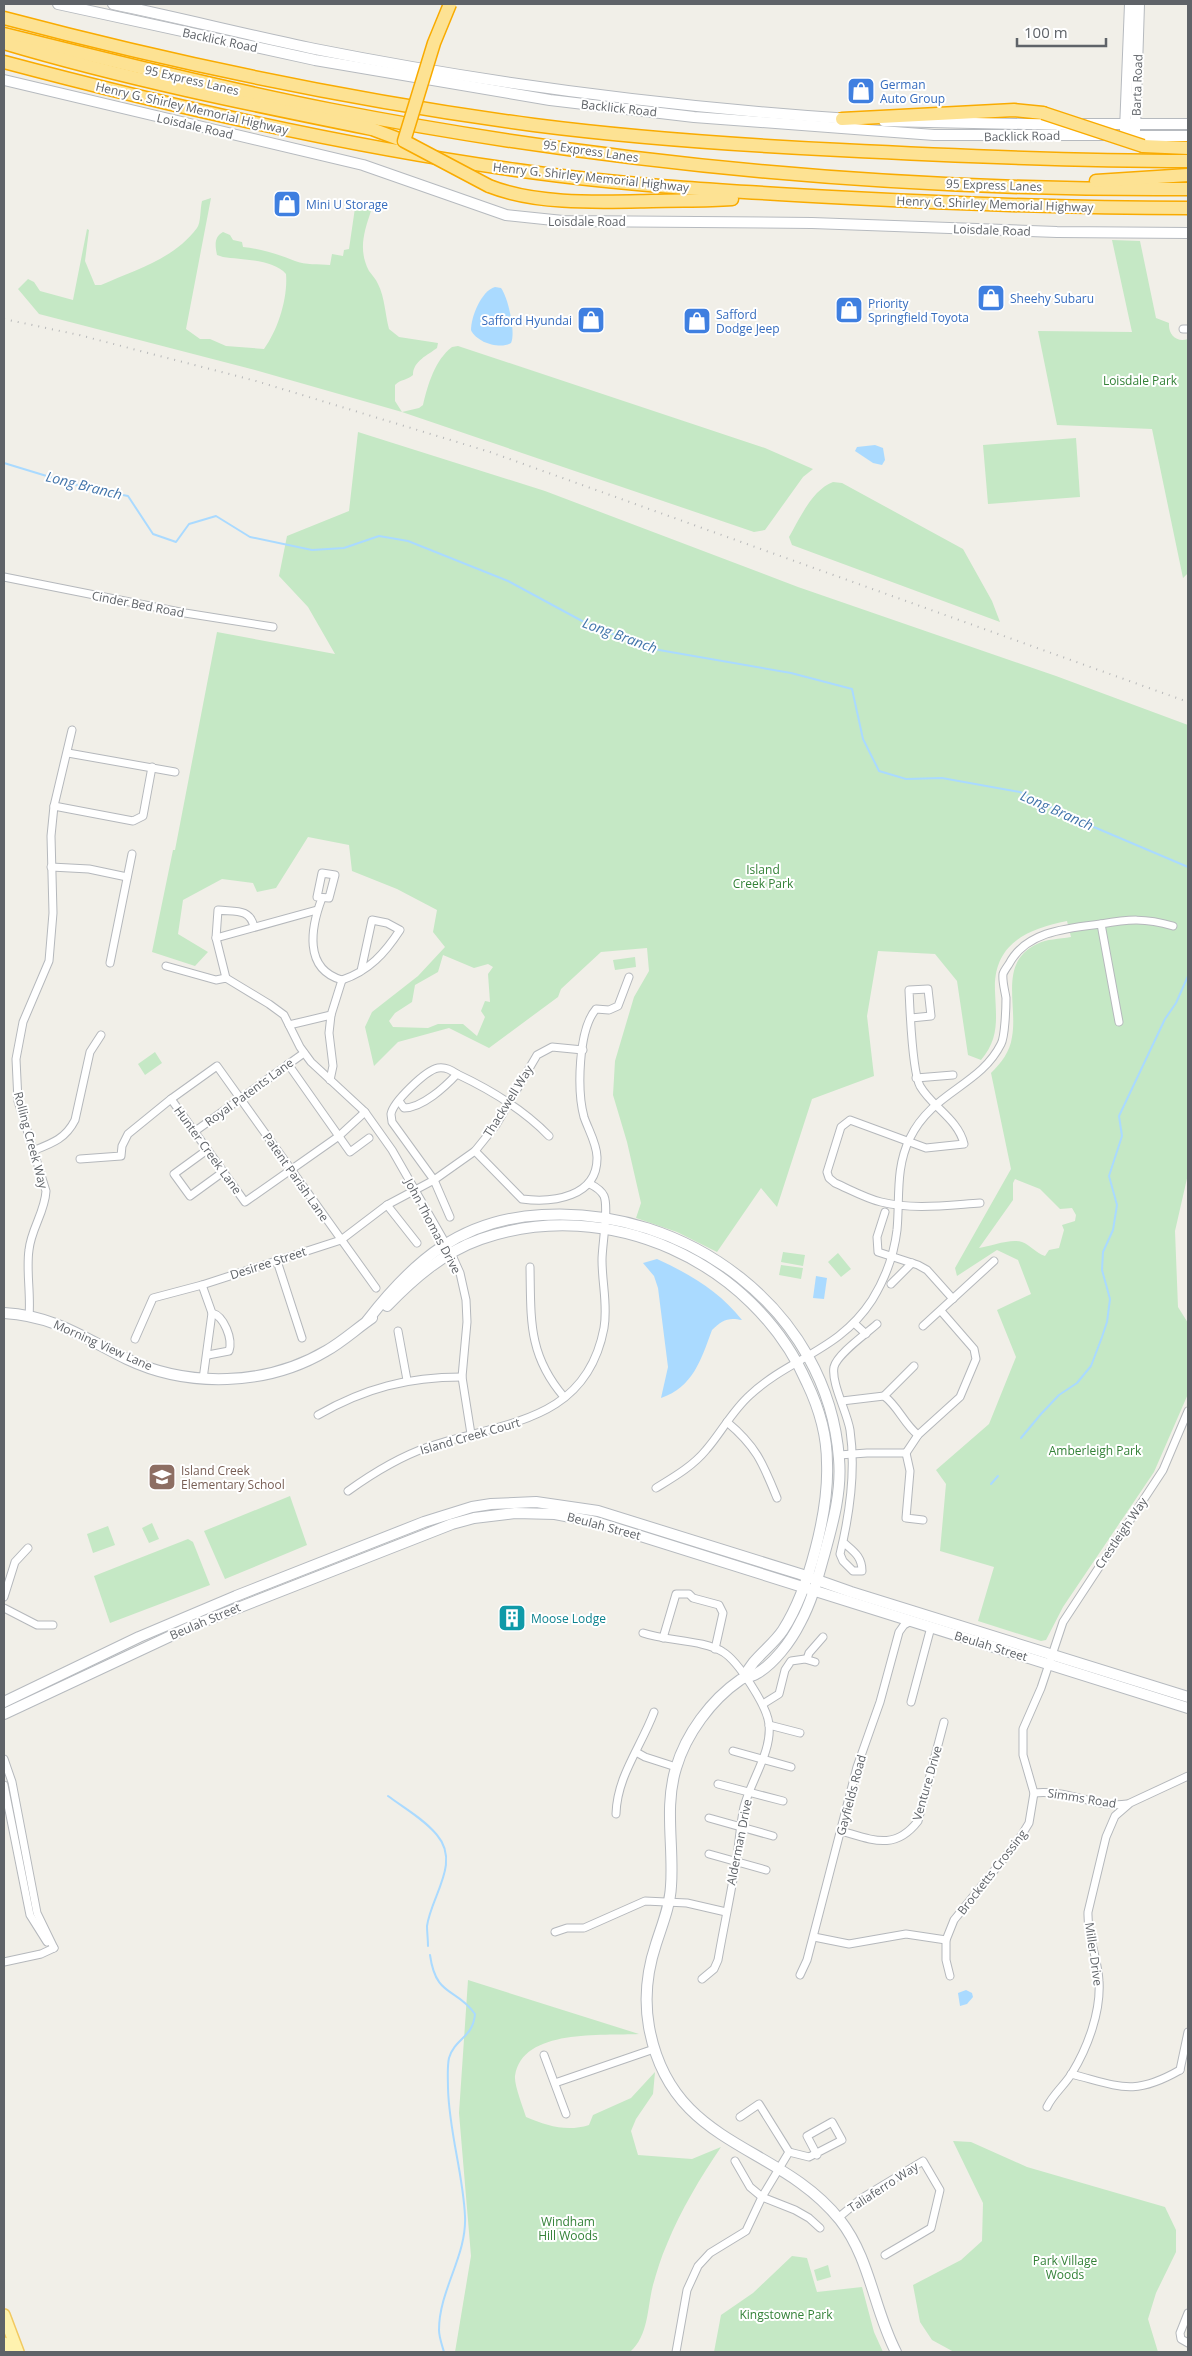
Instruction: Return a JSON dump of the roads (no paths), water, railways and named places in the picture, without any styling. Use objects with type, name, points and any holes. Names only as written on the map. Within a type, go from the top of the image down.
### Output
[{"type":"highway","points":[[404,141],[434,43],[450,4]]},
{"type":"highway","points":[[4,11],[53,30]]},
{"type":"highway","points":[[4,18],[145,53],[303,87],[385,102],[536,125],[637,136],[792,148],[1012,159],[1188,161]]},
{"type":"highway","name":"95 Express Lanes","points":[[4,34],[211,84],[334,110],[620,156],[779,173],[965,185],[1188,189]]},
{"type":"highway","points":[[4,43],[71,63],[149,82],[372,129],[404,141],[489,186],[523,196],[618,201],[722,199],[775,194]]},
{"type":"highway","name":"Henry G. Shirley Memorial Highway","points":[[4,62],[234,119],[439,159],[582,178],[775,194],[1006,205],[1188,208]]},
{"type":"highway","points":[[842,119],[1014,110],[1043,113],[1135,140],[1188,148]]},
{"type":"highway","points":[[965,185],[1104,181],[1188,175]]},
{"type":"main road","name":"Backlick Road","points":[[58,4],[306,58],[550,100],[694,117],[934,135],[1135,140],[1188,136]]},
{"type":"main road","name":"Backlick Road","points":[[113,4],[316,49],[512,83],[686,104],[842,119],[911,123],[1188,124]]},
{"type":"main road","name":"Barta Road","points":[[1130,4],[1130,124],[1135,140]]},
{"type":"main road","name":"Barta Road","points":[[1130,124],[1139,4]]},
{"type":"main road","name":"Loisdale Road","points":[[4,80],[364,165],[476,206],[526,218],[563,221],[812,223],[1057,232],[1188,233]]},
{"type":"main road","name":"Morning View Lane","points":[[367,1321],[398,1284],[423,1259],[445,1244],[480,1227],[518,1217],[563,1214],[666,1234],[724,1264],[772,1306],[793,1332],[808,1357],[823,1389],[834,1424],[840,1472],[836,1510],[812,1582]]},
{"type":"main road","name":"Morning View Lane","points":[[4,1313],[29,1316],[69,1328],[143,1365],[182,1376],[203,1379],[248,1377],[293,1366],[326,1352],[383,1310],[429,1267],[450,1253],[480,1239],[518,1229],[604,1223],[657,1241],[714,1271],[762,1313],[799,1363],[818,1408],[825,1436],[828,1462],[825,1505],[812,1582]]},
{"type":"main road","name":"Beulah Street","points":[[4,1702],[139,1637],[432,1519],[472,1507],[516,1502],[557,1504],[598,1511],[812,1582],[1188,1696]]},
{"type":"main road","name":"Beulah Street","points":[[4,1714],[139,1649],[222,1614],[452,1524],[474,1518],[515,1513],[555,1514],[596,1522],[803,1587]]},
{"type":"main road","points":[[744,1678],[749,1667],[782,1633],[792,1616],[803,1587],[812,1582]]},
{"type":"main road","points":[[812,1582],[804,1616],[791,1639],[764,1668],[744,1678],[726,1692],[703,1716],[689,1738],[676,1767],[669,1806],[672,1873],[669,1901],[651,1958],[647,1982],[646,2010],[654,2049],[671,2085],[691,2111],[717,2133],[820,2198],[838,2218],[862,2257],[880,2316],[896,2352]]},
{"type":"main road","name":"Beulah Street","points":[[812,1582],[911,1621],[1188,1708]]},
{"type":"main road","points":[[218,1604],[222,1614]]},
{"type":"main road","points":[[4,2315],[18,2352]]},
{"type":"main road","points":[[4,2343],[7,2352]]},
{"type":"street","name":"Cinder Bed Road","points":[[4,577],[186,613],[273,627]]},
{"type":"street","name":"Rolling Creek Way","points":[[29,1316],[28,1252],[46,1204],[46,1191],[35,1150],[18,1101],[16,1058],[23,1022],[49,961],[53,913],[50,836],[54,806],[72,730]]},
{"type":"street","points":[[68,753],[175,772]]},
{"type":"street","points":[[54,806],[133,821],[139,820],[143,816],[152,768]]},
{"type":"street","points":[[110,963],[132,854]]},
{"type":"street","points":[[51,867],[88,869],[127,877]]},
{"type":"street","points":[[322,898],[317,910],[312,942],[313,954],[329,974],[342,980]]},
{"type":"street","points":[[166,966],[216,980],[226,978],[216,938],[218,910],[248,914],[252,918],[254,927]]},
{"type":"street","points":[[216,938],[317,910]]},
{"type":"street","points":[[656,1488],[698,1459],[741,1403],[758,1388],[837,1339],[854,1323],[881,1284],[892,1256],[897,1231],[900,1166],[908,1141],[917,1124],[935,1104],[972,1079],[1002,1043],[1006,1000],[1003,975],[1013,956],[1029,941],[1046,934],[1134,919],[1153,920],[1173,926]]},
{"type":"street","points":[[330,1080],[333,1059],[329,1033],[331,1015],[342,980],[361,971],[386,951],[400,930],[372,920],[361,971]]},
{"type":"street","points":[[1101,924],[1118,1022]]},
{"type":"street","points":[[474,1151],[522,1199],[551,1199],[574,1195],[590,1184],[597,1156],[584,1116],[579,1071],[591,1016],[596,1009],[609,1010],[618,1006],[629,977]]},
{"type":"street","name":"John Thomas Drive","points":[[226,978],[276,1008],[284,1015],[304,1053],[364,1112],[389,1144],[450,1253],[460,1273],[466,1300],[467,1322],[462,1377],[471,1434]]},
{"type":"street","points":[[911,1018],[930,1016],[928,989],[909,990],[911,1018],[916,1078],[921,1089],[961,1133],[964,1144],[933,1148],[850,1120],[841,1127],[827,1172],[828,1178],[834,1183],[880,1202],[898,1205],[944,1206],[980,1202]]},
{"type":"street","points":[[289,1025],[331,1015]]},
{"type":"street","points":[[35,1150],[55,1143],[71,1128],[75,1120],[90,1052],[101,1035]]},
{"type":"street","name":"Thackwell Way","points":[[415,1191],[434,1180],[474,1151],[496,1125],[537,1055],[552,1047],[583,1050]]},
{"type":"street","name":"Royal Patents Lane","points":[[194,1132],[304,1053]]},
{"type":"street","points":[[288,1064],[350,1152],[369,1138]]},
{"type":"street","name":"Patent Parish Lane","points":[[170,1099],[218,1066],[376,1288]]},
{"type":"street","points":[[450,1217],[434,1180],[392,1122],[391,1114],[399,1101],[420,1078],[433,1069],[446,1068],[509,1102],[531,1117],[550,1136]]},
{"type":"street","points":[[399,1101],[404,1108],[411,1108],[431,1096],[457,1074]]},
{"type":"street","points":[[916,1078],[954,1075]]},
{"type":"street","points":[[80,1159],[121,1156],[125,1138],[170,1099]]},
{"type":"street","name":"Hunter Creek Lane","points":[[170,1099],[244,1202],[291,1170]]},
{"type":"street","points":[[291,1170],[339,1136],[364,1112]]},
{"type":"street","points":[[207,1150],[174,1174],[190,1196],[223,1172]]},
{"type":"street","name":"Island Creek Court","points":[[348,1491],[406,1456],[471,1434],[531,1418],[564,1397],[575,1386],[589,1366],[598,1348],[604,1329],[606,1302],[602,1264],[606,1210],[604,1197],[598,1189],[590,1184]]},
{"type":"street","name":"Desiree Street","points":[[135,1339],[153,1298],[341,1240],[387,1205],[415,1191]]},
{"type":"street","points":[[387,1205],[417,1243]]},
{"type":"street","points":[[885,1212],[876,1248],[878,1252],[927,1270],[953,1299]]},
{"type":"street","points":[[277,1261],[302,1338]]},
{"type":"street","points":[[923,1326],[942,1311],[994,1261]]},
{"type":"street","points":[[891,1284],[912,1263]]},
{"type":"street","points":[[530,1267],[531,1322],[535,1348],[546,1374],[564,1397]]},
{"type":"street","points":[[202,1284],[212,1313],[209,1320],[208,1355],[203,1379]]},
{"type":"street","points":[[923,1520],[906,1518],[910,1470],[906,1453],[918,1435],[960,1397],[976,1360],[974,1348],[942,1311]]},
{"type":"street","points":[[208,1355],[224,1354],[229,1351],[231,1346],[222,1319],[219,1315],[212,1313]]},
{"type":"street","points":[[854,1323],[866,1334]]},
{"type":"street","points":[[843,1542],[852,1495],[853,1454],[850,1427],[835,1379],[834,1367],[841,1356],[876,1324]]},
{"type":"street","points":[[398,1331],[407,1380]]},
{"type":"street","points":[[842,1400],[884,1396],[914,1366]]},
{"type":"street","points":[[318,1415],[362,1393],[407,1380],[462,1377]]},
{"type":"street","points":[[884,1396],[893,1403],[912,1430],[918,1435]]},
{"type":"street","name":"Crestleigh Way","points":[[1051,1653],[1067,1614],[1163,1470],[1188,1411]]},
{"type":"street","points":[[727,1422],[743,1435],[756,1450],[777,1498]]},
{"type":"street","points":[[839,1456],[906,1453]]},
{"type":"street","points":[[4,1597],[15,1562],[28,1548]]},
{"type":"street","points":[[643,1632],[663,1638],[714,1648],[723,1614],[719,1605],[699,1600],[682,1592],[676,1594],[672,1602],[663,1638]]},
{"type":"street","points":[[4,1608],[37,1624],[53,1626]]},
{"type":"street","name":"Gayfields Road","points":[[800,1975],[814,1937],[842,1832],[857,1766],[880,1702],[899,1632],[904,1624],[911,1621]]},
{"type":"street","points":[[911,1702],[931,1627]]},
{"type":"street","points":[[807,1659],[809,1653],[824,1637]]},
{"type":"street","name":"Alderman Drive","points":[[702,1979],[711,1973],[717,1965],[736,1861],[740,1826],[749,1792],[768,1741],[769,1725],[763,1704],[735,1663],[723,1652],[714,1648]]},
{"type":"street","name":"Brocketts Crossing","points":[[950,1976],[946,1960],[946,1940],[958,1914],[1024,1834],[1033,1810],[1034,1793],[1023,1755],[1022,1738],[1025,1720],[1041,1688],[1051,1653]]},
{"type":"street","points":[[763,1704],[779,1694],[786,1670],[791,1661],[807,1659],[815,1662]]},
{"type":"street","points":[[616,1814],[617,1800],[623,1776],[654,1712]]},
{"type":"street","name":"Venture Drive","points":[[842,1832],[885,1842],[897,1840],[912,1829],[918,1821],[944,1722]]},
{"type":"street","points":[[769,1725],[800,1733]]},
{"type":"street","points":[[733,1751],[791,1767]]},
{"type":"street","points":[[636,1752],[645,1757],[676,1767]]},
{"type":"street","points":[[4,1759],[11,1777],[37,1913],[54,1948]]},
{"type":"street","name":"Miller Drive","points":[[1047,2107],[1071,2074],[1088,2040],[1100,1990],[1097,1965],[1088,1925],[1091,1896],[1112,1822],[1119,1811],[1130,1803],[1188,1776]]},
{"type":"street","points":[[718,1784],[783,1801]]},
{"type":"street","points":[[4,1785],[7,1823],[30,1915],[48,1943],[54,1948]]},
{"type":"street","name":"Simms Road","points":[[1034,1793],[1060,1792],[1112,1805],[1130,1803]]},
{"type":"street","points":[[710,1818],[773,1836]]},
{"type":"street","points":[[7,1823],[20,1820]]},
{"type":"street","points":[[709,1854],[766,1870]]},
{"type":"street","points":[[555,1932],[567,1928],[584,1928],[640,1902],[669,1901],[687,1903],[726,1912]]},
{"type":"street","points":[[814,1937],[849,1944],[906,1934],[946,1940]]},
{"type":"street","points":[[4,1962],[41,1954],[54,1948]]},
{"type":"street","points":[[1071,2074],[1130,2088],[1154,2084],[1180,2070],[1188,2032]]},
{"type":"street","points":[[555,2083],[654,2049]]},
{"type":"street","points":[[544,2055],[566,2114]]},
{"type":"street","points":[[1180,2070],[1188,2074]]},
{"type":"street","points":[[740,2117],[759,2104],[789,2152],[809,2157],[817,2155],[842,2140],[832,2122],[807,2136],[817,2155]]},
{"type":"street","points":[[676,2352],[687,2290],[698,2266],[710,2252],[746,2231],[762,2197],[789,2152]]},
{"type":"street","points":[[735,2161],[750,2187],[762,2197],[795,2210],[809,2218],[820,2228]]},
{"type":"street","name":"Taliaferro Way","points":[[838,2218],[862,2198],[923,2161],[940,2190],[931,2228],[885,2255]]},
{"type":"street","points":[[1188,2313],[1180,2333],[1181,2339],[1188,2343]]},
{"type":"water","points":[[495,287],[501,288],[504,293],[513,331],[511,343],[501,346],[483,341],[471,330],[473,318],[481,299],[490,289]]},
{"type":"water","points":[[875,445],[883,448],[885,460],[882,465],[873,463],[855,451],[857,447]]},
{"type":"water","points":[[657,1259],[681,1271],[714,1292],[742,1320],[726,1320],[712,1330],[704,1352],[688,1380],[672,1393],[661,1398],[668,1367],[658,1288],[654,1276],[643,1263]]},
{"type":"water","points":[[816,1276],[827,1278],[824,1299],[813,1298]]},
{"type":"water","points":[[966,1990],[972,1993],[973,1997],[967,2004],[960,2006],[958,1993]]},
{"type":"waterway","name":"Long Branch","points":[[4,463],[86,488],[128,496],[153,534],[176,542],[189,524],[216,516],[250,537],[312,550],[344,548],[379,536],[408,541],[508,581],[595,628],[659,650],[791,673],[852,689],[863,739],[879,771],[906,779],[942,778],[1020,792],[1075,819],[1188,867]]},
{"type":"waterway","points":[[1021,1438],[1059,1395],[1077,1383],[1091,1366],[1102,1337],[1107,1322],[1110,1299],[1102,1270],[1103,1252],[1113,1230],[1117,1205],[1109,1176],[1122,1136],[1119,1116],[1165,1019],[1176,1003],[1188,976]]},
{"type":"waterway","points":[[991,1484],[998,1476]]},
{"type":"waterway","points":[[388,1796],[426,1824],[437,1835],[444,1846],[445,1868],[427,1926],[428,1946]]},
{"type":"waterway","points":[[430,1955],[437,1979],[468,2005],[475,2014],[471,2028],[455,2046],[448,2065],[449,2104],[462,2184],[465,2216],[462,2245],[440,2315],[439,2333],[444,2352]]},
{"type":"railway","points":[[4,319],[79,335],[256,381],[490,452],[1188,702]]},
{"type":"place","name":"German Auto Group","points":[[861,91]]},
{"type":"place","name":"Mini U Storage","points":[[287,204]]},
{"type":"place","name":"Sheehy Subaru","points":[[991,298]]},
{"type":"place","name":"Priority Springfield Toyota","points":[[849,310]]},
{"type":"place","name":"Safford Hyundai","points":[[591,320]]},
{"type":"place","name":"Safford Dodge Jeep","points":[[697,321]]},
{"type":"place","name":"Island Creek Elementary School","points":[[162,1477]]},
{"type":"place","name":"Moose Lodge","points":[[512,1618]]},
{"type":"park label","name":"Loisdale Park","points":[[1140,380]]},
{"type":"park label","name":"Island Creek Park","points":[[763,876]]},
{"type":"park label","name":"Amberleigh Park","points":[[1095,1450]]},
{"type":"park label","name":"Windham Hill Woods","points":[[568,2228]]},
{"type":"park label","name":"Park Village Woods","points":[[1065,2267]]},
{"type":"park label","name":"Kingstowne Park","points":[[786,2314]]}]
